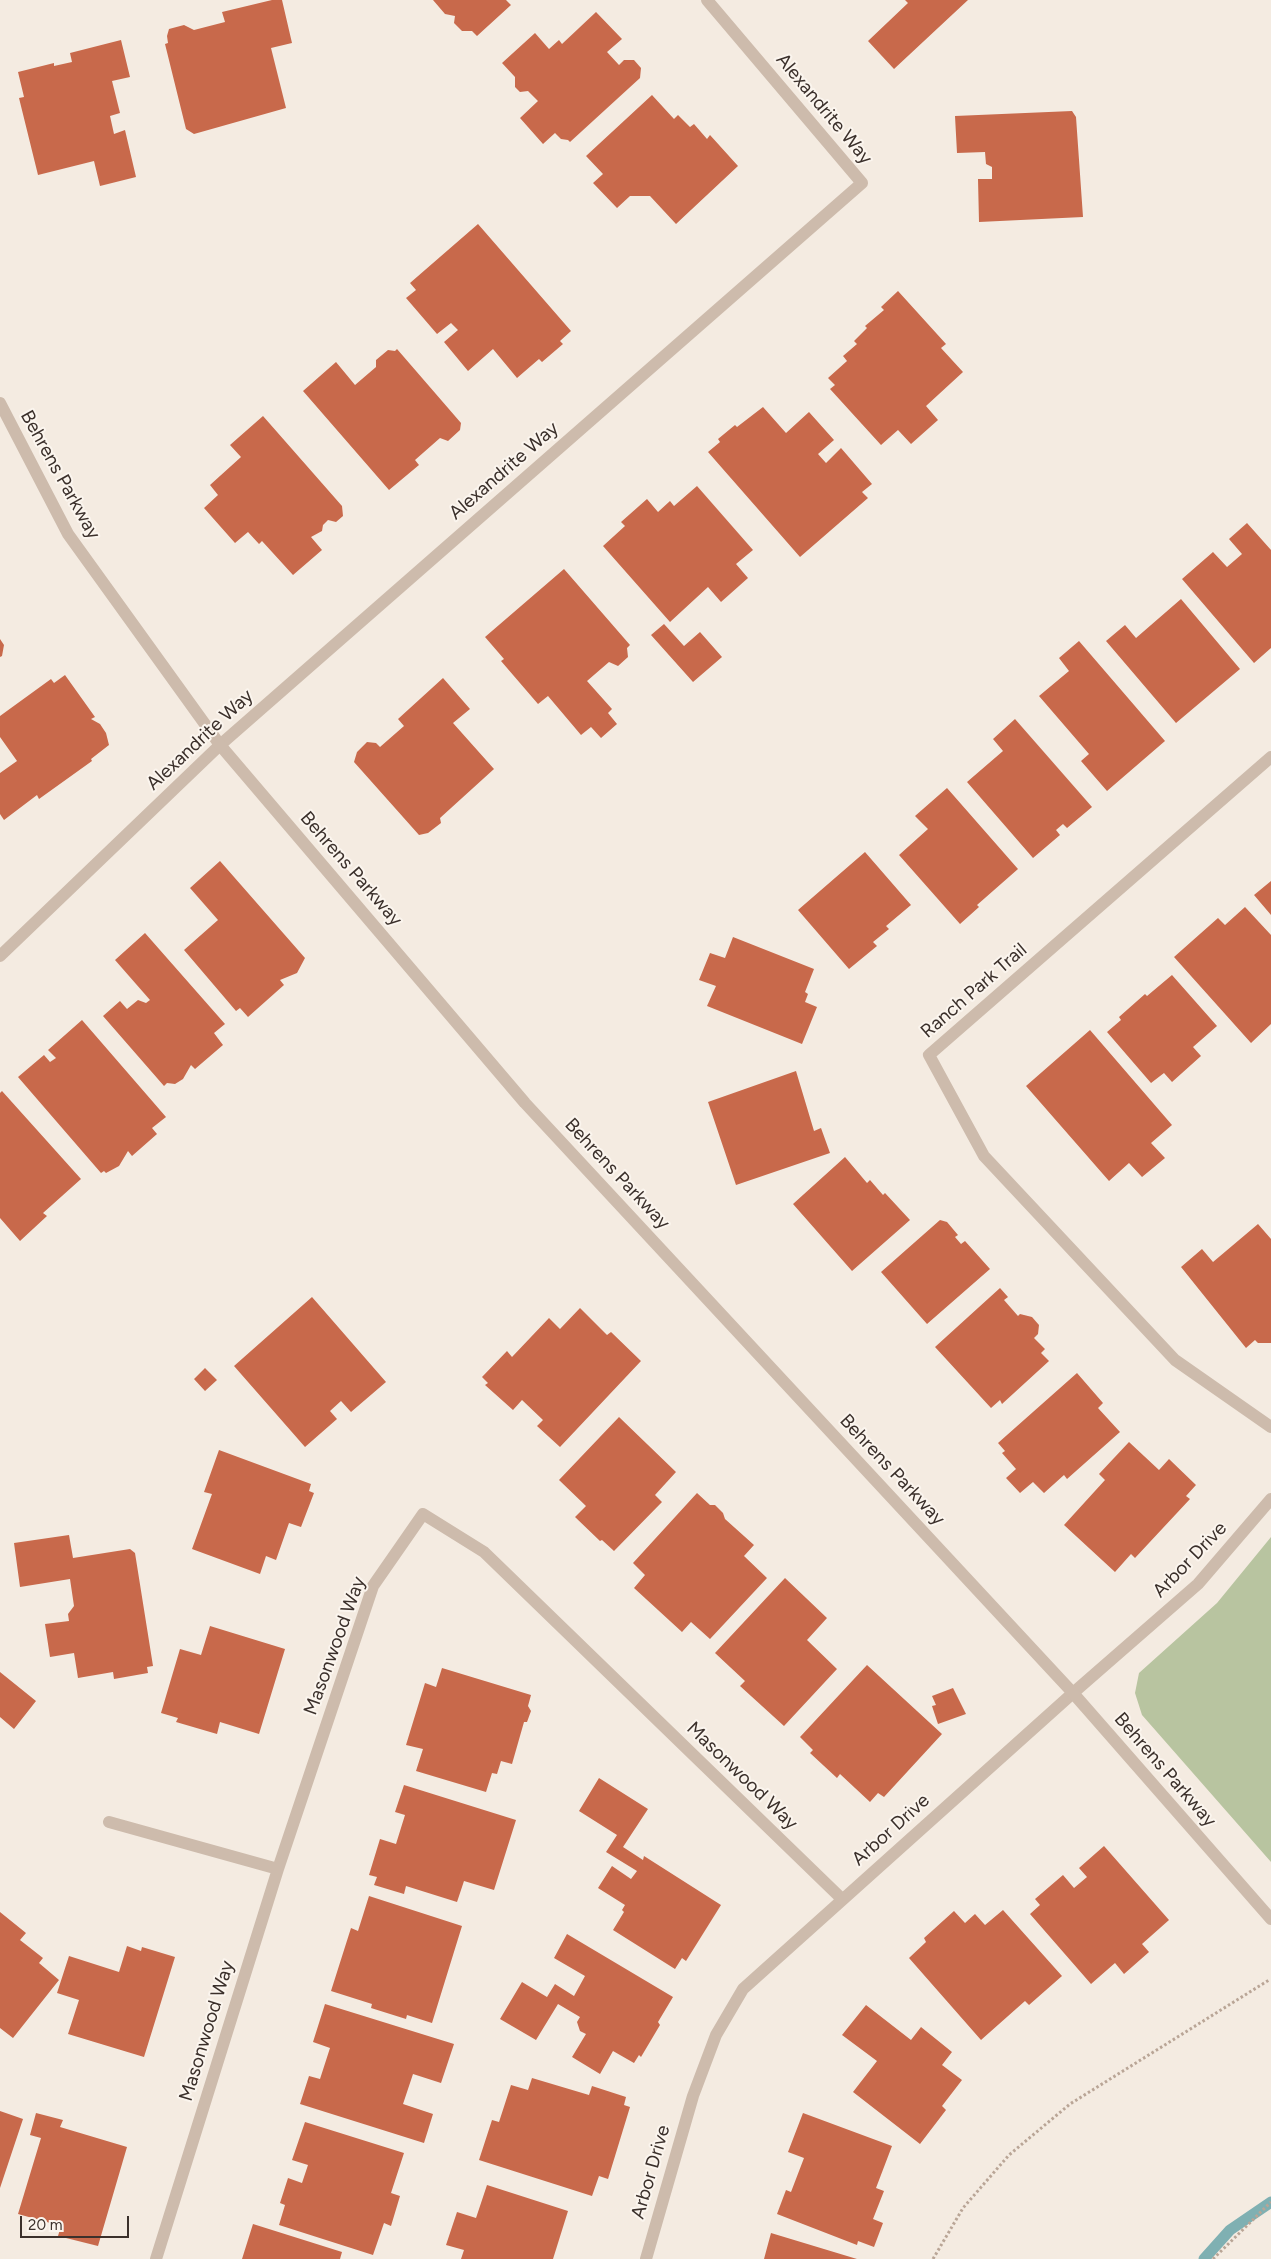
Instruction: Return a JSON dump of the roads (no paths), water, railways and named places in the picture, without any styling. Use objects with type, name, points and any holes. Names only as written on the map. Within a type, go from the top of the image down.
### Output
[{"type":"street","name":"Alexandrite Way","points":[[0,956],[220,745],[862,183],[707,0]]},
{"type":"street","name":"Behrens Parkway","points":[[0,403],[68,534],[220,745],[525,1102],[1073,1693],[1271,1919]]},
{"type":"street","name":"Ranch Park Trail","points":[[1271,757],[929,1055],[984,1156],[1175,1360],[1271,1427]]},
{"type":"street","name":"Arbor Drive","points":[[646,2259],[693,2096],[716,2034],[743,1989],[1073,1693],[1198,1584],[1271,1499]]},
{"type":"street","name":"Masonwood Way","points":[[156,2259],[278,1869],[373,1586],[423,1514],[484,1552],[842,1900]]},
{"type":"street","points":[[109,1822],[278,1869]]},
{"type":"waterway","points":[[1204,2259],[1230,2230],[1271,2202]]}]
